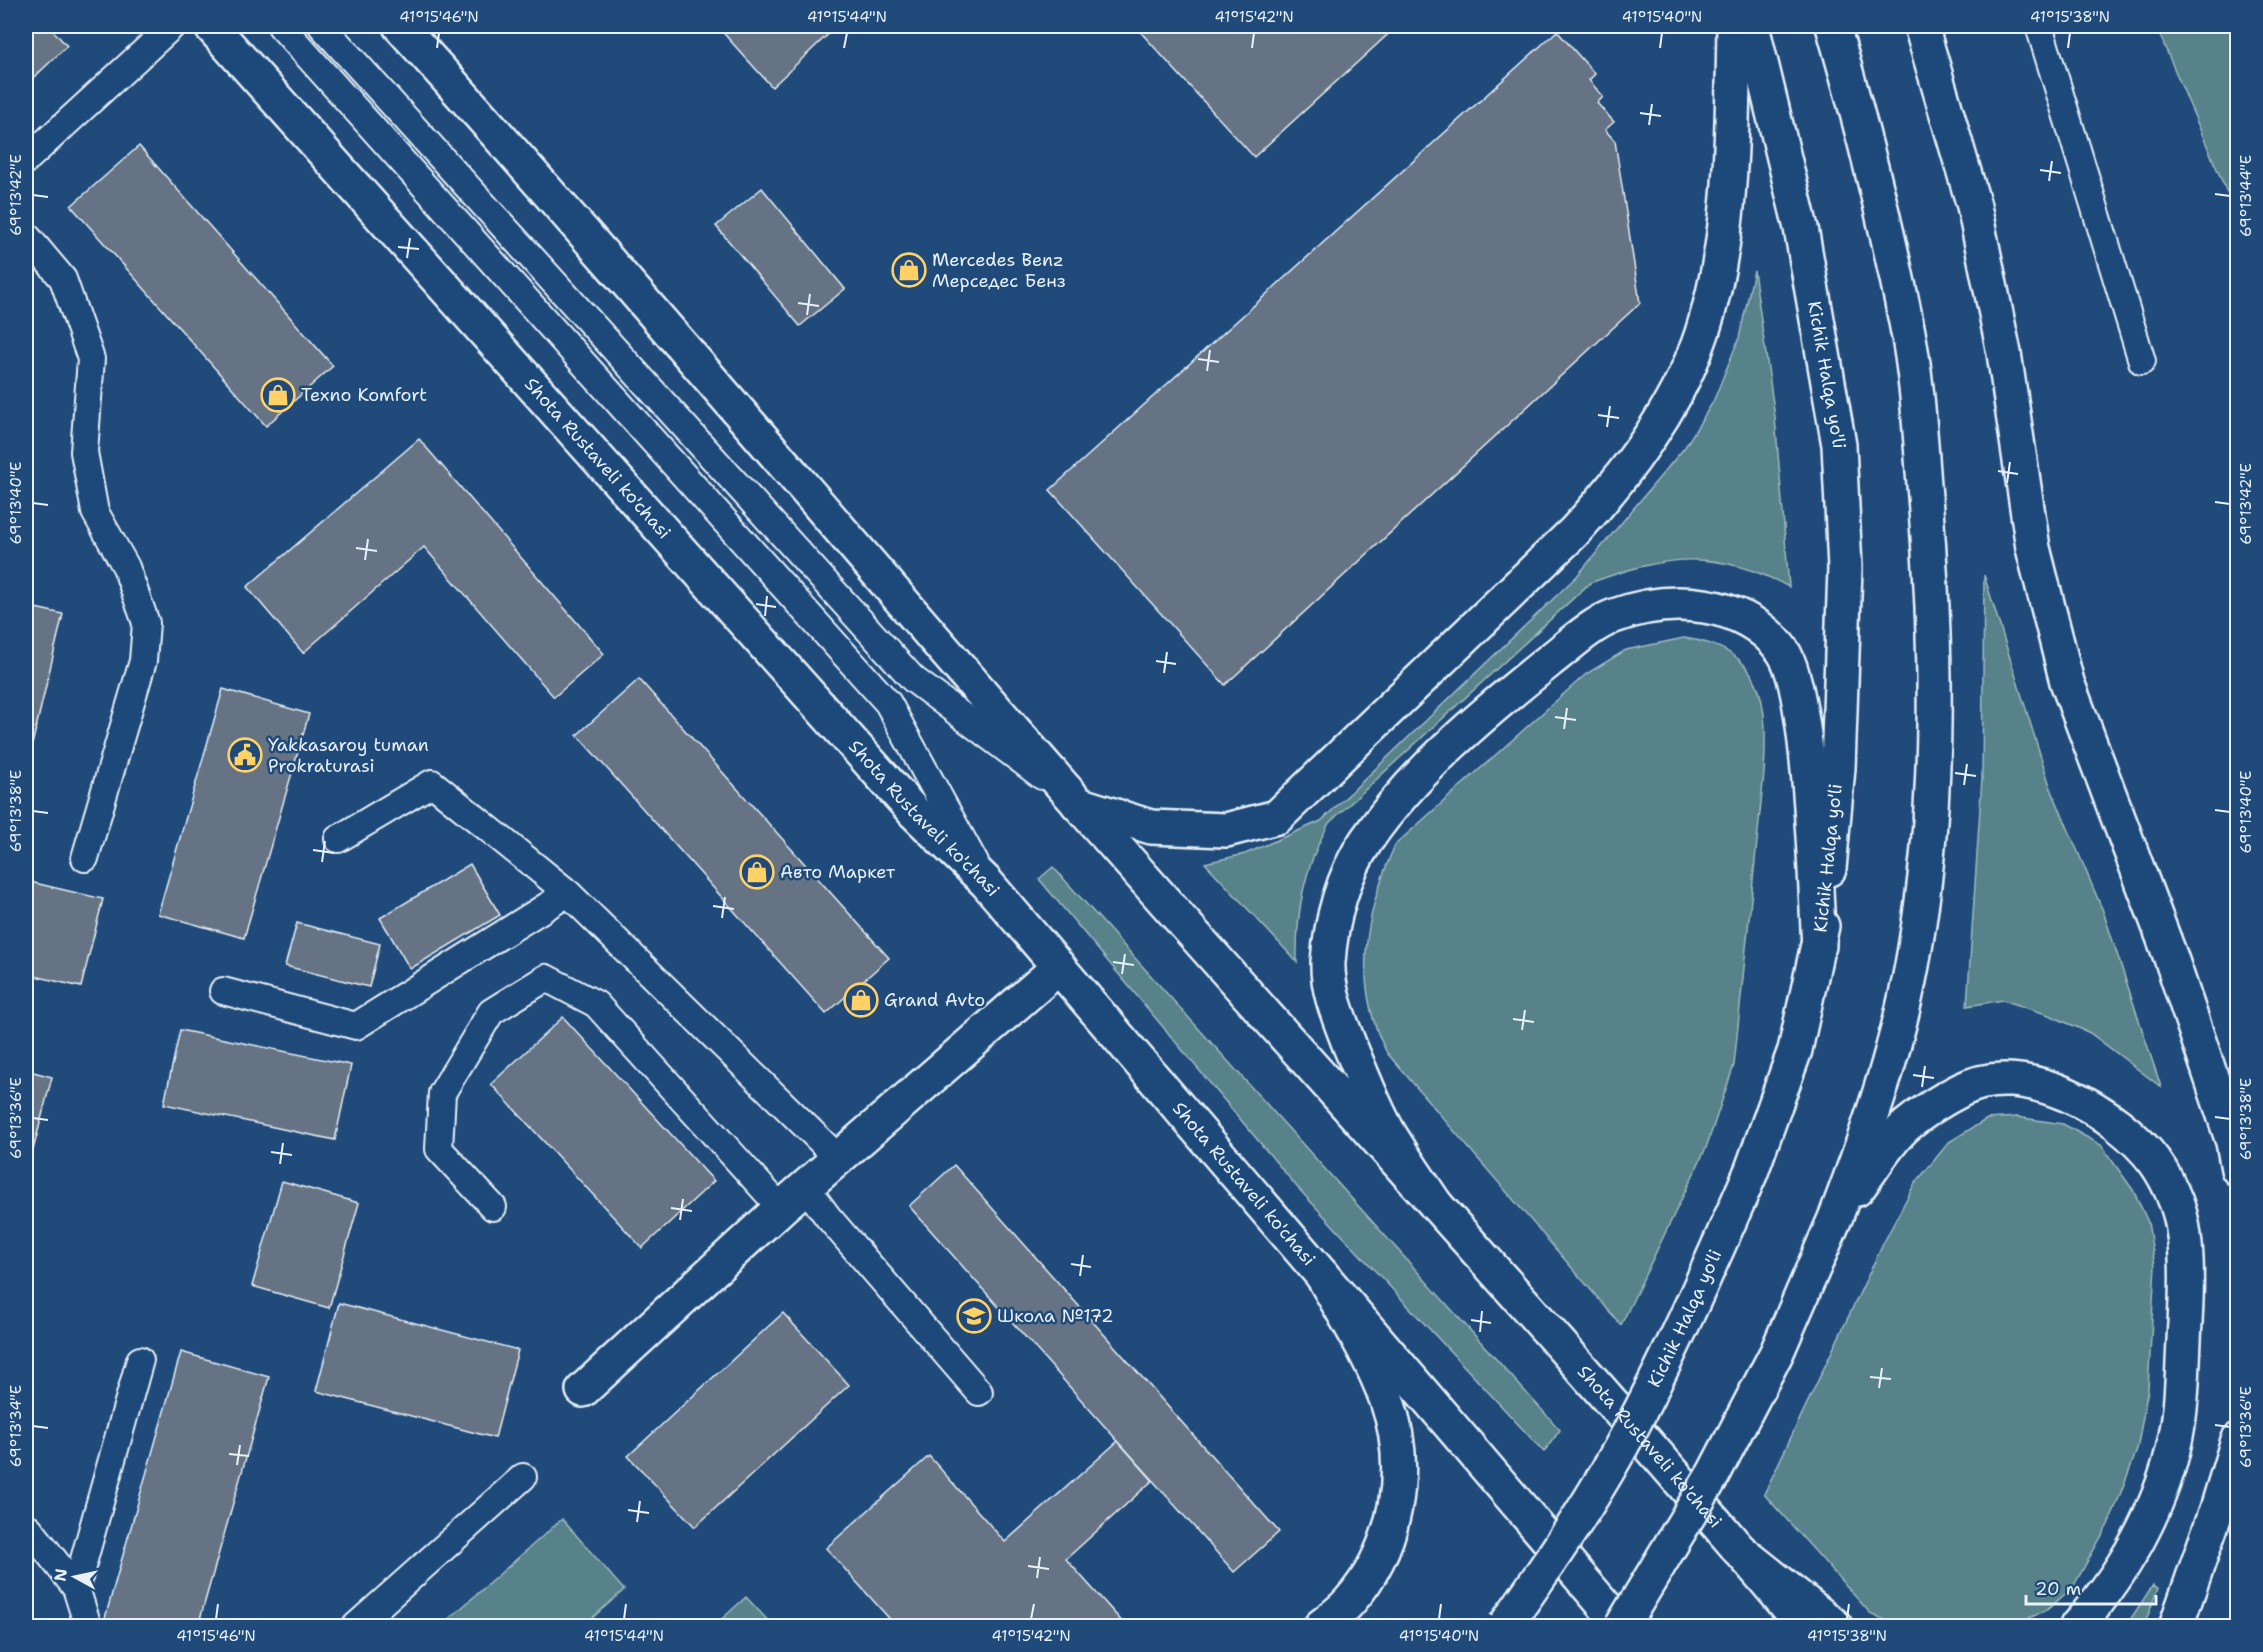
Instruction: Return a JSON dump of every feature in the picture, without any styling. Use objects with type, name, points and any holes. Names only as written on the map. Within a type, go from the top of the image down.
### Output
[{"type":"main road","name":"Shota Rustaveli ko'chasi","points":[[211,26],[915,813],[986,882],[1622,1626]]},
{"type":"main road","name":"Shota Rustaveli ko'chasi","points":[[400,26],[501,138],[1078,804],[1436,1205],[1804,1626]]},
{"type":"main road","points":[[1078,804],[1151,827],[1226,831],[1277,817],[1575,532],[1612,489],[1671,401],[1702,333],[1726,212],[1731,148],[1734,26]]},
{"type":"main road","name":"Kichik Halqa yo'li","points":[[1505,1626],[1558,1550],[1633,1425],[1688,1316],[1751,1172],[1795,1050],[1819,946],[1828,888],[1838,768],[1845,568],[1839,445],[1801,228],[1752,26]]},
{"type":"main road","points":[[1622,1626],[1714,1473],[1777,1352],[1836,1216],[1874,1115],[1899,1025],[1916,947],[1930,813],[1934,728],[1931,567],[1920,430],[1907,325],[1881,212],[1833,26]]},
{"type":"main road","points":[[1921,26],[1974,206],[2004,353],[2033,548],[2067,682],[2175,969],[2233,1142],[2238,1169]]},
{"type":"main road","points":[[1436,1205],[1389,1133],[1370,1095],[1332,1001],[1328,963],[1338,898],[1365,842],[1417,780],[1525,681],[1591,628],[1612,617],[1647,606],[1688,604],[1729,610],[1754,624],[1783,651],[1797,693],[1806,761],[1819,946]]},
{"type":"main road","points":[[583,1390],[805,1186],[1059,967]]},
{"type":"main road","points":[[1836,1216],[1906,1126],[1962,1089],[1998,1079],[2031,1083],[2063,1093],[2093,1107],[2127,1132],[2155,1162],[2177,1203],[2188,1270],[2180,1411],[2167,1474],[2146,1524],[2119,1574],[2077,1626]]},
{"type":"main road","points":[[1321,1626],[1348,1603],[1380,1552],[1395,1513],[1400,1476],[1397,1443],[1388,1402],[1371,1363],[1322,1275]]},
{"type":"main road","points":[[2176,1626],[2217,1509],[2238,1440]]},
{"type":"main road","points":[[1738,1549],[1834,1626]]},
{"type":"lane","points":[[26,160],[172,26]]},
{"type":"lane","points":[[281,26],[888,703],[986,882]]},
{"type":"lane","points":[[322,26],[913,679],[1078,804]]},
{"type":"lane","points":[[2039,26],[2142,361]]},
{"type":"lane","points":[[26,234],[63,279],[91,359],[84,452],[95,512],[126,567],[146,623],[143,661],[85,858]]},
{"type":"lane","points":[[338,839],[432,783],[568,893],[838,1158]]},
{"type":"lane","points":[[223,991],[356,1026],[568,893]]},
{"type":"lane","points":[[493,1207],[439,1149],[442,1093],[491,1012],[546,978],[596,1005],[781,1208]]},
{"type":"lane","points":[[805,1186],[828,1217],[979,1392]]},
{"type":"lane","points":[[76,1588],[140,1360]]},
{"type":"lane","points":[[356,1626],[523,1477]]},
{"type":"lane","points":[[26,1527],[76,1588],[88,1626]]},
{"type":"green space","points":[[2156,26],[2237,26],[2237,216]]},
{"type":"green space","points":[[1754,271],[1775,417],[1789,587],[1762,574],[1737,566],[1714,561],[1690,560],[1643,566],[1590,583],[1329,823],[1313,857],[1303,890],[1298,925],[1297,962],[1205,863],[1245,854],[1321,821],[1577,576],[1685,447],[1713,402],[1739,338]]},
{"type":"green space","points":[[1984,575],[2050,786],[2103,911],[2161,1087],[2090,1033],[2049,1015],[2003,1000],[1967,1006],[1982,778]]},
{"type":"green space","points":[[1684,638],[1711,644],[1732,654],[1746,667],[1756,683],[1765,724],[1764,773],[1734,1065],[1706,1148],[1621,1325],[1387,1053],[1376,1027],[1369,1001],[1366,949],[1376,896],[1395,845],[1586,674],[1626,650]]},
{"type":"green space","points":[[1053,867],[1560,1430],[1544,1452],[1297,1187],[1039,879]]},
{"type":"green space","points":[[2017,1117],[2063,1124],[2101,1145],[2133,1190],[2148,1222],[2155,1266],[2148,1389],[2137,1450],[2110,1521],[2073,1587],[2048,1609],[2013,1626],[1895,1625],[1870,1613],[1764,1494],[1884,1242],[1914,1185],[1949,1142],[1987,1119]]},
{"type":"green space","points":[[562,1519],[624,1590],[583,1626],[441,1626]]},
{"type":"green space","points":[[2153,1585],[2158,1588],[2144,1626],[2126,1626]]},
{"type":"green space","points":[[746,1597],[773,1626],[714,1626]]},
{"type":"building","points":[[26,26],[49,26],[67,46],[26,85]]},
{"type":"building","points":[[717,26],[837,26],[772,87]]},
{"type":"building","points":[[1135,26],[1397,26],[1254,157]]},
{"type":"building","points":[[1557,31],[1595,74],[1589,80],[1603,97],[1597,103],[1614,122],[1605,130],[1615,141],[1640,303],[1225,685],[1050,490]]},
{"type":"building","points":[[139,146],[333,366],[266,426],[71,206]]},
{"type":"building","points":[[762,188],[845,289],[800,326],[716,226]]},
{"type":"building","points":[[419,439],[604,654],[554,697],[424,547],[303,653],[247,587]]},
{"type":"building","points":[[26,606],[63,614],[26,770]]},
{"type":"building","points":[[639,679],[889,958],[826,1014],[577,735]]},
{"type":"building","points":[[223,689],[309,714],[244,938],[158,914]]},
{"type":"building","points":[[470,864],[500,915],[410,969],[380,918]]},
{"type":"building","points":[[26,881],[103,899],[81,987],[26,974]]},
{"type":"building","points":[[297,923],[380,944],[369,987],[285,966]]},
{"type":"building","points":[[563,1017],[714,1181],[642,1248],[491,1084]]},
{"type":"building","points":[[180,1030],[351,1065],[335,1140],[164,1104]]},
{"type":"building","points":[[26,1070],[52,1077],[26,1177]]},
{"type":"building","points":[[954,1165],[1279,1532],[1234,1572],[909,1206]]},
{"type":"building","points":[[282,1181],[359,1203],[329,1308],[252,1286]]},
{"type":"building","points":[[339,1303],[518,1350],[495,1438],[316,1391]]},
{"type":"building","points":[[783,1313],[849,1385],[695,1527],[628,1456]]},
{"type":"building","points":[[181,1352],[269,1377],[198,1626],[103,1625]]},
{"type":"building","points":[[1118,1441],[1153,1480],[1066,1559],[1126,1626],[896,1626],[826,1548],[929,1456],[1005,1542]]},
{"type":"place","name":"Mercedes Benz Мерседес Бенз","points":[[909,270]]},
{"type":"place","name":"Texno Komfort","points":[[278,395]]},
{"type":"place","name":"Yakkasaroy tuman Prokraturasi","points":[[245,755]]},
{"type":"place","name":"Авто Маркет","points":[[757,872]]},
{"type":"place","name":"Grand Avto","points":[[861,1000]]},
{"type":"place","name":"Школа №172","points":[[974,1316]]}]
